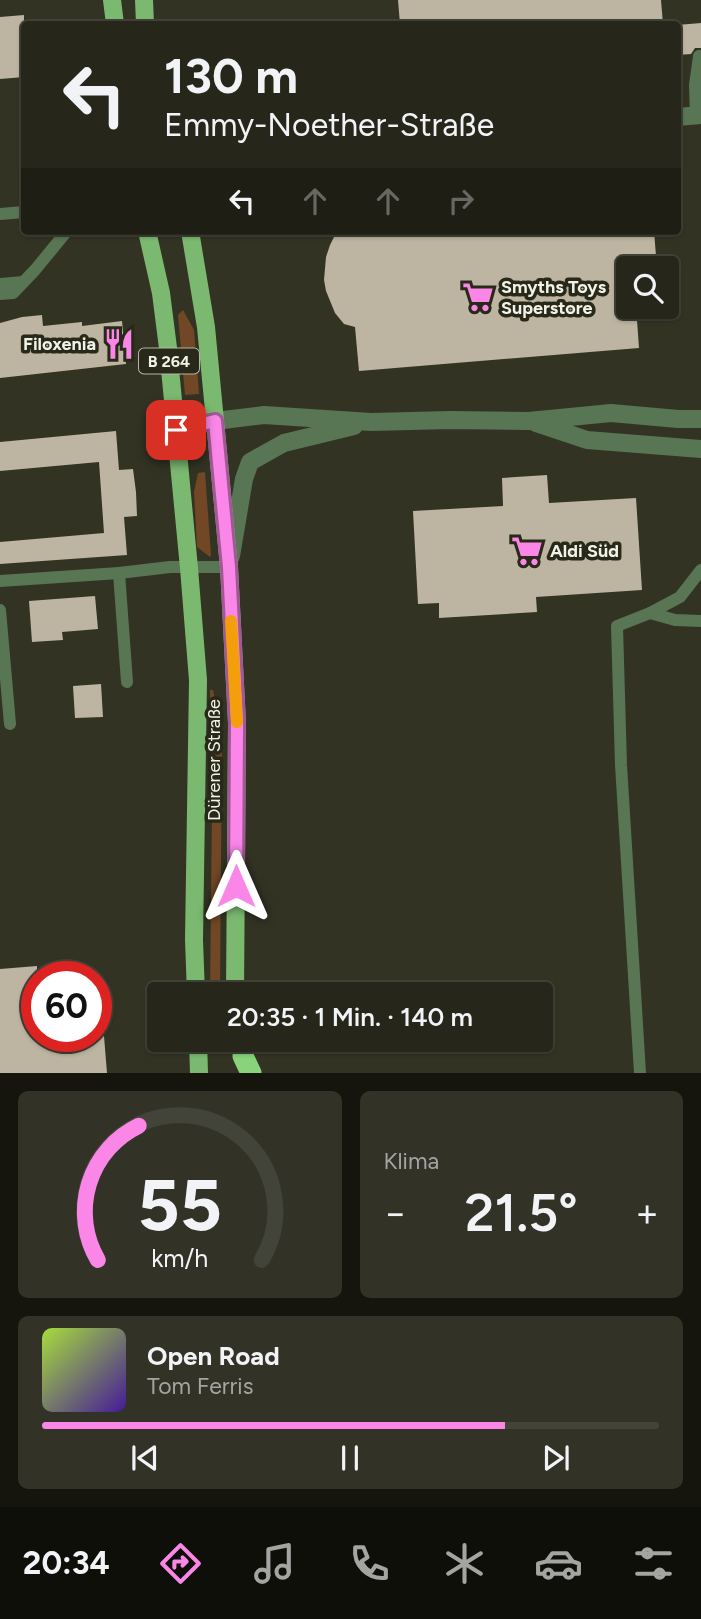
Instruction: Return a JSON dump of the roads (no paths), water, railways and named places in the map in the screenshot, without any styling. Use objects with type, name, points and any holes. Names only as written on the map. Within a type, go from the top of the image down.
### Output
[{"type":"main road","points":[[112,0],[114,21]]},
{"type":"main road","points":[[144,0],[145,21]]},
{"type":"main road","name":"Dürener Straße","points":[[148,235],[161,293],[198,680],[196,982]]},
{"type":"main road","name":"Dürener Straße","points":[[191,238],[205,327],[229,567],[237,723],[235,982]]},
{"type":"main road","points":[[198,1052],[199,1073]]},
{"type":"street","points":[[176,430],[215,421],[264,415],[371,422],[529,421],[611,413],[701,419]]},
{"type":"street","points":[[529,421],[587,440],[701,449]]},
{"type":"street","points":[[229,567],[244,479],[250,462],[284,443],[371,422]]},
{"type":"lane","points":[[698,115],[695,85],[699,56]]},
{"type":"lane","points":[[0,214],[21,212]]},
{"type":"lane","points":[[0,293],[13,293],[64,235]]},
{"type":"lane","points":[[0,284],[23,282]]},
{"type":"lane","points":[[0,581],[170,567],[229,567]]},
{"type":"lane","points":[[640,1073],[621,765],[617,626],[680,597],[701,570]]},
{"type":"lane","points":[[119,573],[127,682]]},
{"type":"lane","points":[[0,610],[10,724]]},
{"type":"lane","points":[[650,613],[675,620],[701,621]]},
{"type":"place","name":"Smyths Toys Superstore","points":[[478,297]]},
{"type":"place","name":"Filoxenia","points":[[119,344]]},
{"type":"place","name":"Aldi Süd","points":[[527,551]]}]
